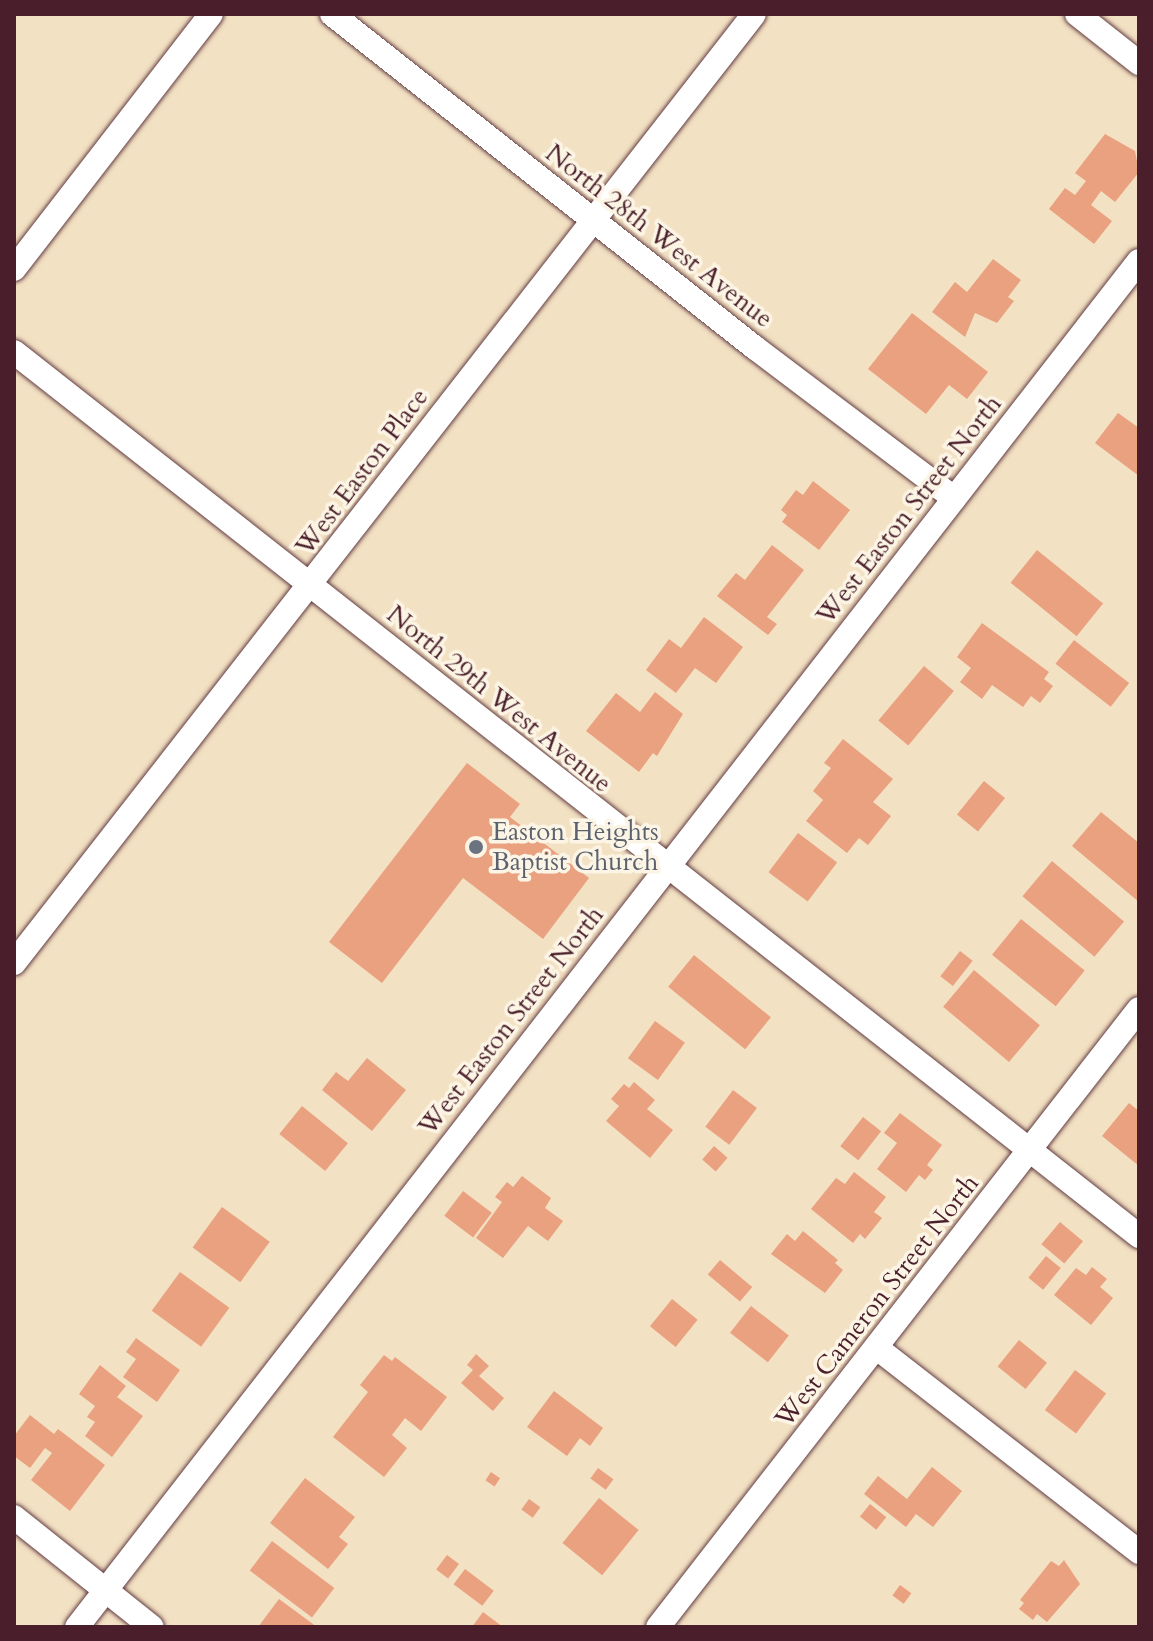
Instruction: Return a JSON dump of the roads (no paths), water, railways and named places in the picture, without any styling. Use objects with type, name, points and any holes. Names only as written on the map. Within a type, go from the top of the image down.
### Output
[{"type":"street","points":[[14,269],[211,14]]},
{"type":"street","name":"North 28th West Avenue","points":[[332,14],[591,219],[954,498]]},
{"type":"street","name":"West Easton Place","points":[[14,963],[311,584],[591,219],[754,14]]},
{"type":"street","points":[[1077,14],[1139,63]]},
{"type":"street","name":"West Easton Street North","points":[[77,1627],[1139,261]]},
{"type":"street","name":"North 29th West Avenue","points":[[14,352],[311,584],[665,868],[1139,1236]]},
{"type":"street","name":"West Cameron Street North","points":[[658,1627],[1139,1009]]},
{"type":"street","points":[[877,1348],[1139,1552]]},
{"type":"street","points":[[14,1517],[152,1627]]},
{"type":"place","name":"Easton Heights Baptist Church","points":[[476,847]]}]
